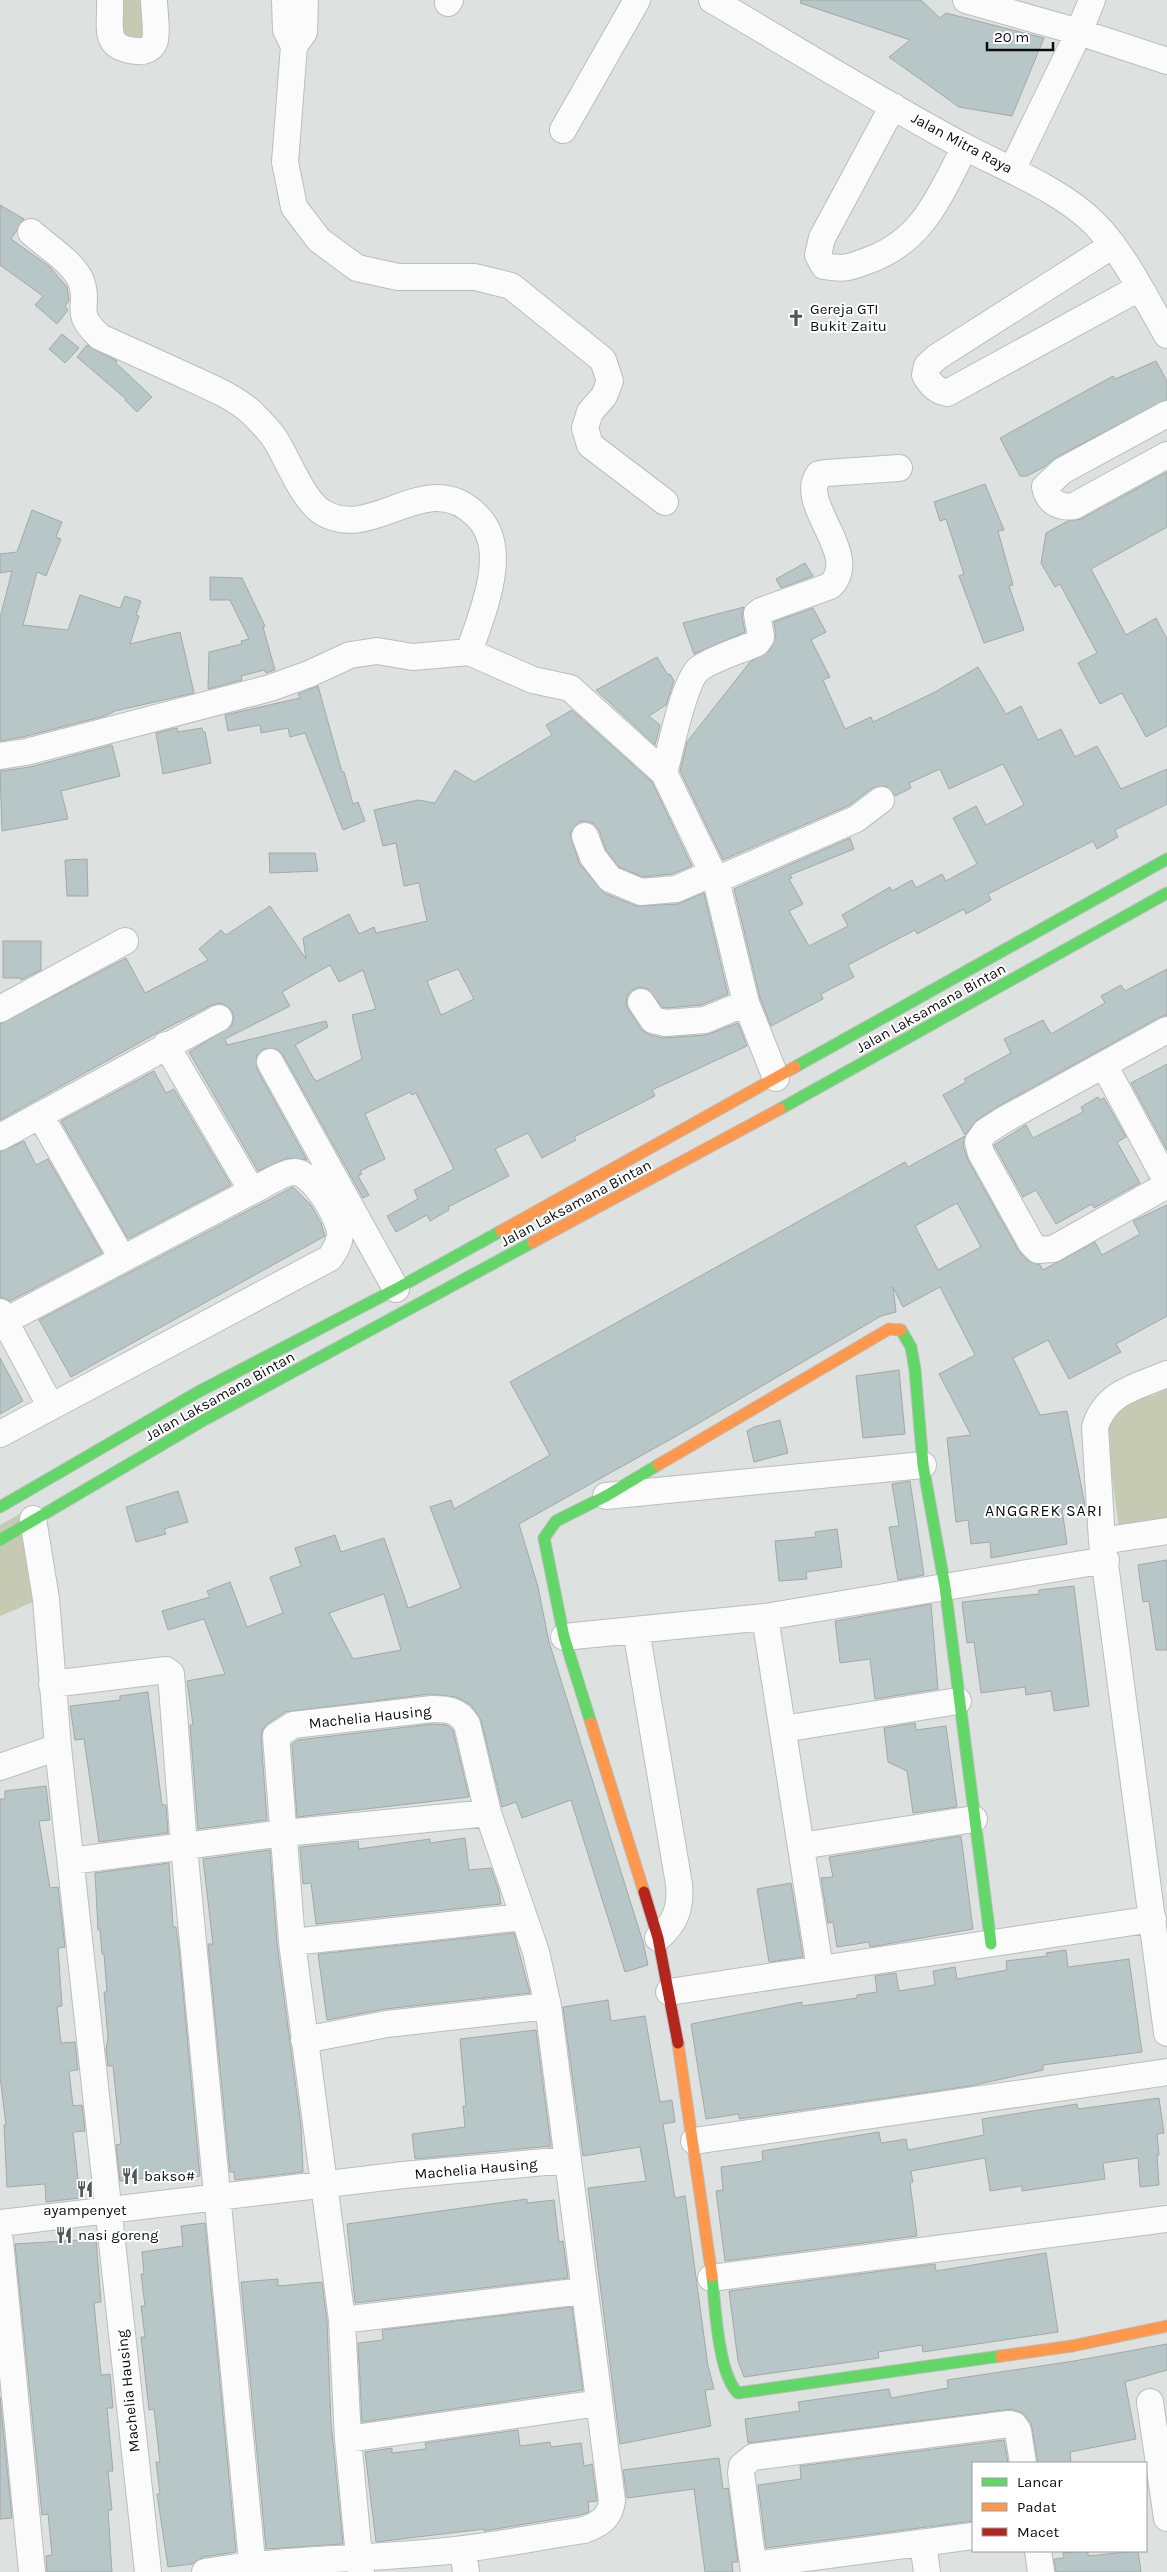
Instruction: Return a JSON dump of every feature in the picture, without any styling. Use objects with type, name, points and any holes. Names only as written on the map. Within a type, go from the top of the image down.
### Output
[{"type":"main road","name":"Jalan Laksamana Bintan","points":[[0,1506],[198,1392],[396,1289],[1167,859]]},
{"type":"main road","name":"Jalan Laksamana Bintan","points":[[0,1540],[204,1420],[854,1069],[1167,892]]},
{"type":"main road","points":[[568,1194],[581,1218]]},
{"type":"main road","points":[[991,1944],[958,1701],[945,1588],[923,1465],[911,1347],[901,1330],[889,1329],[606,1496],[556,1521],[544,1538],[564,1636],[658,1938],[694,2141],[723,2364],[730,2386],[738,2392],[752,2393],[1072,2346],[1167,2326]]},
{"type":"street","points":[[110,0],[111,38],[114,45],[120,50],[141,52],[148,49],[155,40],[154,0]]},
{"type":"street","points":[[285,0],[286,30],[294,46],[285,162],[294,207],[320,240],[357,268],[398,277],[475,277],[511,286],[603,360],[610,381],[604,396],[590,412],[585,428],[590,444],[665,502]]},
{"type":"street","points":[[294,46],[304,32],[305,0]]},
{"type":"street","points":[[563,130],[637,0]]},
{"type":"street","name":"Jalan Mitra Raya","points":[[712,0],[965,147],[1012,170],[1067,202],[1094,223],[1113,245],[1167,335]]},
{"type":"street","points":[[966,0],[1079,32],[1167,61]]},
{"type":"street","points":[[1012,170],[1079,32],[1092,0]]},
{"type":"street","points":[[893,106],[822,238],[818,255],[824,266],[844,270],[885,253],[909,237],[930,214],[965,147]]},
{"type":"street","points":[[31,232],[72,268],[80,280],[84,292],[82,311],[88,325],[100,337],[217,390],[252,412],[274,438],[305,493],[320,511],[338,521],[364,518],[435,496],[449,498],[466,504],[486,524],[493,547],[490,587],[469,652]]},
{"type":"street","points":[[1113,245],[937,357],[927,366],[925,375],[929,382],[939,392],[947,393],[1140,288]]},
{"type":"street","points":[[1167,414],[1062,471],[1045,487],[1047,496],[1056,504],[1065,507],[1074,506],[1167,455]]},
{"type":"street","points":[[664,773],[683,702],[689,685],[699,669],[757,643],[761,637],[756,614],[830,586],[837,580],[840,567],[838,556],[814,493],[816,479],[819,474],[899,468]]},
{"type":"street","points":[[0,756],[270,688],[309,674],[350,655],[377,651],[412,657],[469,652],[533,680],[570,688],[664,773],[715,876],[746,1003],[776,1078]]},
{"type":"street","points":[[585,836],[593,857],[610,879],[641,892],[676,889],[715,876],[856,819],[881,800]]},
{"type":"street","points":[[0,1009],[12,996],[125,941]]},
{"type":"street","points":[[641,1002],[653,1020],[666,1023],[705,1020],[746,1003]]},
{"type":"street","points":[[0,1137],[166,1045],[219,1018]]},
{"type":"street","points":[[1104,1065],[1167,1184],[1053,1249],[1038,1250],[1031,1243],[981,1153],[978,1142],[985,1132],[1104,1065],[1167,1030]]},
{"type":"street","points":[[166,1045],[252,1191]]},
{"type":"street","points":[[270,1062],[396,1289]]},
{"type":"street","points":[[40,1115],[122,1258]]},
{"type":"street","points":[[0,1434],[50,1405],[330,1258],[336,1250],[340,1231],[330,1207],[312,1180],[305,1174],[294,1172],[252,1191],[2,1317],[50,1405]]},
{"type":"street","points":[[1167,1374],[1124,1391],[1100,1412],[1095,1428],[1095,1451],[1104,1550],[1167,2033]]},
{"type":"street","points":[[606,1496],[923,1465]]},
{"type":"street","name":"Machelia Hausing","points":[[33,1519],[46,1600],[58,1747],[148,2572]]},
{"type":"street","points":[[564,1636],[765,1617],[945,1588],[1104,1550],[1167,1531]]},
{"type":"street","points":[[765,1617],[820,1969]]},
{"type":"street","points":[[636,1630],[679,1884],[680,1899],[677,1916],[669,1929],[658,1938]]},
{"type":"street","points":[[52,1684],[166,1670],[171,1674],[184,1847],[252,2568]]},
{"type":"street","points":[[783,1729],[958,1701]]},
{"type":"street","name":"Machelia Hausing","points":[[205,2572],[252,2568],[465,2561],[584,2530],[604,2520],[611,2512],[612,2501],[548,2006],[536,1952],[488,1813],[467,1724],[462,1716],[450,1709],[432,1709],[293,1725],[276,1736],[292,1942],[342,2320],[348,2439],[360,2564]]},
{"type":"street","points":[[0,1767],[58,1747]]},
{"type":"street","points":[[71,1861],[284,1833],[488,1813]]},
{"type":"street","points":[[801,1846],[974,1819]]},
{"type":"street","points":[[292,1942],[523,1917]]},
{"type":"street","points":[[669,1992],[1153,1919]]},
{"type":"street","points":[[304,2040],[387,2024],[548,2006]]},
{"type":"street","points":[[694,2141],[1167,2072]]},
{"type":"street","name":"Machelia Hausing","points":[[0,2223],[324,2184],[568,2160]]},
{"type":"street","points":[[711,2278],[1167,2219]]},
{"type":"street","points":[[0,2241],[32,2572]]},
{"type":"street","points":[[342,2320],[584,2291]]},
{"type":"street","points":[[1150,2402],[1159,2513]]},
{"type":"street","points":[[348,2439],[599,2403]]},
{"type":"street","points":[[972,2536],[923,2543],[865,2561],[754,2569],[741,2473],[742,2466],[753,2457],[1009,2424],[1014,2425],[1018,2431],[1023,2462]]},
{"type":"street","points":[[923,2543],[927,2572]]},
{"type":"street","points":[[1038,2552],[1042,2572]]},
{"type":"green space","points":[[118,0],[147,0],[148,37],[119,38]]},
{"type":"green space","points":[[1167,1388],[1167,1528],[1120,1536],[1106,1431],[1133,1389],[1152,1396]]},
{"type":"green space","points":[[27,1510],[45,1597],[0,1616],[0,1525]]},
{"type":"building","points":[[801,0],[921,0],[940,18],[946,13],[1044,38],[1012,116],[959,107],[889,57],[910,40],[800,3]]},
{"type":"building","points":[[0,205],[24,219],[11,239],[49,266],[67,287],[69,301],[65,306],[68,310],[57,324],[35,305],[43,296],[0,265]]},
{"type":"building","points":[[62,334],[79,348],[65,363],[49,349]]},
{"type":"building","points":[[87,345],[117,361],[116,363],[152,397],[137,412],[126,399],[77,357]]},
{"type":"building","points":[[1156,361],[1167,381],[1167,399],[1055,458],[1044,467],[1027,476],[1020,476],[1000,438],[1113,376],[1115,379]]},
{"type":"building","points":[[1167,472],[1167,527],[1091,569],[1126,635],[1156,618],[1167,639],[1167,726],[1146,737],[1122,693],[1100,704],[1078,663],[1097,653],[1060,584],[1055,587],[1041,563],[1046,533],[1068,521],[1081,519]]},
{"type":"building","points":[[985,484],[1004,530],[998,531],[1013,585],[1009,586],[1024,630],[984,643],[959,576],[964,574],[946,519],[940,521],[934,502]]},
{"type":"building","points":[[32,510],[62,522],[56,537],[61,539],[46,576],[37,572],[23,625],[68,630],[80,595],[120,608],[125,596],[141,601],[136,615],[139,616],[130,644],[180,632],[194,693],[115,711],[105,716],[23,737],[0,741],[0,618],[12,571],[0,573],[0,554],[17,552]]},
{"type":"building","points":[[805,563],[813,576],[781,588],[776,579]]},
{"type":"building","points":[[210,577],[242,578],[265,626],[263,627],[275,670],[266,673],[264,670],[241,676],[242,680],[208,689],[209,652],[242,644],[241,641],[249,639],[230,600],[210,600]]},
{"type":"building","points":[[744,607],[742,616],[745,632],[694,654],[683,623]]},
{"type":"building","points":[[813,608],[826,632],[811,640],[830,677],[823,680],[845,729],[871,717],[873,722],[935,692],[978,667],[1006,714],[1021,706],[1038,740],[1061,729],[1075,757],[1097,746],[1121,789],[1167,769],[1167,804],[1115,830],[1118,837],[1097,849],[1093,841],[988,894],[991,900],[966,914],[964,909],[917,934],[915,930],[848,965],[854,977],[821,994],[823,999],[771,1026],[760,998],[734,889],[850,838],[854,849],[790,875],[792,878],[789,879],[803,904],[789,911],[809,946],[848,926],[842,915],[890,887],[892,891],[912,880],[916,888],[942,874],[946,881],[977,864],[953,818],[976,806],[986,825],[1024,805],[1003,764],[949,789],[940,769],[909,783],[911,788],[895,796],[886,786],[872,788],[848,806],[723,860],[680,771],[687,742],[750,662],[769,651],[776,635],[774,622]]},
{"type":"building","points":[[657,657],[674,681],[666,705],[649,716],[660,725],[655,745],[596,690]]},
{"type":"building","points":[[318,686],[353,804],[358,802],[365,821],[343,830],[305,733],[290,737],[288,728],[261,733],[260,725],[228,731],[225,715],[300,698],[298,694]]},
{"type":"building","points":[[572,710],[652,782],[692,866],[672,874],[643,877],[619,867],[606,850],[599,830],[594,824],[587,821],[579,822],[570,833],[579,863],[604,893],[636,906],[678,904],[704,893],[728,994],[701,1005],[667,1008],[662,1007],[648,989],[640,987],[632,990],[627,996],[626,1003],[629,1010],[641,1029],[650,1035],[663,1038],[706,1035],[738,1023],[747,1046],[652,1090],[655,1096],[574,1137],[576,1140],[542,1158],[528,1133],[495,1149],[509,1176],[448,1207],[449,1210],[430,1221],[427,1215],[396,1232],[387,1216],[418,1199],[414,1190],[454,1169],[416,1093],[412,1095],[410,1092],[365,1114],[385,1159],[360,1171],[362,1174],[358,1176],[369,1195],[363,1198],[283,1055],[277,1049],[263,1049],[257,1055],[257,1069],[307,1160],[287,1158],[258,1171],[189,1052],[231,1026],[234,1019],[232,1011],[220,1003],[212,1005],[159,1032],[0,1120],[0,1024],[126,958],[145,993],[208,960],[199,949],[221,930],[226,935],[270,906],[306,959],[303,938],[349,914],[359,934],[374,927],[376,933],[427,921],[419,883],[404,886],[396,843],[383,846],[374,810],[418,800],[435,803],[455,770],[474,782],[552,735],[546,725]],"holes":[[[330,965],[339,982],[363,970],[376,1009],[352,1015],[362,1059],[317,1081],[314,1079],[295,1045],[328,1027],[326,1021],[227,1045],[225,1039],[290,1006],[282,992]],[[458,969],[474,999],[441,1015],[427,981]]]},
{"type":"building","points":[[177,728],[178,732],[202,728],[203,732],[205,732],[211,763],[163,774],[156,733]]},
{"type":"building","points":[[112,745],[120,776],[61,791],[68,819],[2,831],[0,771],[30,767]]},
{"type":"building","points":[[269,853],[315,853],[318,871],[270,873]]},
{"type":"building","points":[[87,859],[88,896],[67,896],[65,860]]},
{"type":"building","points":[[3,941],[41,941],[41,970],[21,980],[21,978],[3,978]]},
{"type":"building","points":[[1167,969],[1167,1015],[1160,1017],[995,1108],[977,1120],[965,1135],[943,1095],[966,1082],[964,1079],[1011,1053],[1004,1039],[1043,1020],[1051,1034],[1105,1003],[1101,996],[1121,985],[1125,991]]},
{"type":"building","points":[[1167,1064],[1167,1150],[1131,1083]]},
{"type":"building","points":[[154,1071],[166,1093],[174,1089],[231,1185],[128,1239],[61,1121]]},
{"type":"building","points":[[1098,1097],[1100,1100],[1104,1098],[1126,1137],[1117,1142],[1140,1183],[1094,1208],[1092,1204],[1056,1224],[1036,1190],[1023,1197],[994,1145],[1026,1125],[1033,1138],[1083,1112],[1081,1107]]},
{"type":"building","points":[[965,1136],[963,1146],[968,1160],[1018,1250],[1028,1261],[1040,1265],[1043,1270],[1095,1242],[1102,1255],[1140,1234],[1133,1221],[1167,1205],[1167,1316],[1116,1344],[1121,1352],[1069,1379],[1048,1340],[1013,1358],[1040,1415],[1067,1411],[1085,1506],[1062,1509],[1067,1544],[991,1558],[990,1542],[971,1544],[968,1520],[956,1522],[947,1438],[971,1435],[939,1374],[975,1355],[940,1287],[903,1307],[893,1287],[896,1312],[881,1316],[687,1430],[519,1524],[538,1587],[549,1642],[643,1942],[648,1965],[625,1972],[571,1800],[522,1818],[516,1802],[502,1807],[481,1720],[471,1705],[456,1697],[430,1694],[285,1712],[267,1724],[263,1729],[261,1737],[267,1820],[198,1829],[190,1725],[193,1725],[187,1681],[225,1674],[204,1619],[168,1630],[162,1611],[210,1597],[207,1591],[230,1582],[247,1627],[283,1613],[270,1577],[301,1566],[295,1548],[335,1535],[341,1552],[384,1538],[408,1608],[461,1588],[430,1507],[451,1500],[454,1509],[550,1455],[510,1382],[905,1162],[908,1167]],"holes":[[[957,1203],[981,1247],[938,1270],[915,1226]],[[384,1594],[401,1650],[353,1659],[329,1613]]]},
{"type":"building","points":[[24,1141],[36,1165],[48,1159],[102,1253],[10,1301],[0,1297],[0,1152]]},
{"type":"building","points":[[293,1187],[311,1205],[321,1223],[325,1236],[71,1377],[39,1320]]},
{"type":"building","points":[[0,1358],[23,1401],[0,1414]]},
{"type":"building","points":[[899,1370],[905,1434],[863,1438],[856,1376]]},
{"type":"building","points":[[780,1420],[788,1453],[754,1462],[747,1431],[754,1427]]},
{"type":"building","points":[[910,1481],[924,1575],[898,1580],[889,1527],[899,1526],[892,1484]]},
{"type":"building","points":[[178,1491],[188,1522],[164,1529],[166,1534],[136,1542],[126,1507]]},
{"type":"building","points":[[837,1529],[842,1567],[806,1572],[807,1579],[779,1581],[775,1541],[816,1537],[815,1532]]},
{"type":"building","points":[[1167,1560],[1167,1650],[1156,1650],[1149,1601],[1143,1602],[1138,1565]]},
{"type":"building","points":[[1074,1586],[1089,1706],[1054,1711],[1051,1691],[1026,1695],[1025,1687],[981,1693],[974,1642],[967,1643],[962,1602],[1039,1594],[1039,1590]]},
{"type":"building","points":[[931,1604],[938,1689],[875,1699],[870,1659],[840,1663],[835,1621]]},
{"type":"building","points":[[148,1692],[162,1805],[166,1805],[168,1833],[99,1842],[84,1739],[75,1740],[70,1706],[120,1700],[120,1696]]},
{"type":"building","points":[[915,1723],[916,1730],[946,1726],[957,1807],[913,1813],[907,1771],[888,1762],[884,1728]]},
{"type":"building","points":[[433,1724],[447,1725],[453,1730],[469,1797],[297,1817],[292,1744],[298,1740]]},
{"type":"building","points":[[46,1786],[50,1820],[39,1821],[50,1888],[58,1887],[65,1947],[58,1948],[62,2006],[57,2007],[61,2043],[75,2042],[78,2070],[69,2071],[73,2106],[82,2105],[85,2131],[73,2132],[80,2198],[46,2202],[45,2184],[7,2187],[4,2125],[6,2125],[0,2076],[0,1799],[5,1799],[5,1791]]},
{"type":"building","points":[[961,1836],[973,1929],[870,1947],[869,1942],[837,1947],[833,1922],[828,1923],[821,1878],[833,1877],[829,1857]]},
{"type":"building","points":[[465,1838],[469,1870],[491,1868],[499,1891],[501,1904],[316,1924],[311,1883],[303,1884],[300,1847],[358,1841],[359,1849],[430,1839],[430,1843]]},
{"type":"building","points":[[270,1850],[277,1944],[301,2126],[303,2172],[235,2180],[234,2172],[230,2172],[208,1944],[213,1944],[203,1859]]},
{"type":"building","points":[[169,1863],[173,1927],[176,1927],[179,1948],[200,2176],[180,2179],[180,2174],[120,2181],[116,2145],[121,2144],[113,2066],[108,2066],[106,2049],[108,2038],[104,1992],[107,1992],[104,1954],[102,1954],[100,1930],[98,1930],[95,1873]]},
{"type":"building","points":[[791,1883],[803,1957],[769,1962],[757,1889]]},
{"type":"building","points":[[514,1933],[530,1993],[385,2009],[327,2020],[318,1954]]},
{"type":"building","points":[[1066,1950],[1068,1967],[1129,1959],[1142,2052],[1043,2065],[1043,2070],[970,2086],[739,2119],[739,2114],[706,2119],[691,2024],[802,2002],[802,2006],[857,1998],[857,1995],[877,1992],[875,1976],[896,1973],[899,1991],[935,1985],[933,1971],[955,1967],[957,1979],[1007,1970],[1006,1961],[1047,1956],[1046,1953]]},
{"type":"building","points":[[608,2000],[611,2021],[645,2016],[660,2102],[672,2100],[675,2122],[663,2124],[675,2198],[685,2196],[708,2366],[714,2389],[705,2390],[711,2426],[620,2444],[588,2188],[646,2181],[640,2147],[583,2156],[563,2007]]},
{"type":"building","points":[[536,2030],[551,2146],[415,2159],[412,2134],[465,2127],[463,2106],[466,2106],[460,2039]]},
{"type":"building","points":[[1159,2098],[1164,2133],[1157,2134],[1159,2185],[1140,2187],[1138,2158],[1103,2163],[1105,2179],[1022,2191],[1022,2186],[990,2191],[985,2158],[911,2171],[913,2182],[910,2183],[917,2236],[725,2261],[716,2191],[723,2190],[721,2167],[763,2161],[762,2151],[879,2132],[881,2143],[906,2139],[908,2150],[984,2135],[982,2119],[1077,2104],[1078,2109]]},
{"type":"building","points":[[527,2199],[527,2203],[554,2200],[559,2242],[563,2241],[568,2278],[355,2303],[347,2224]]},
{"type":"building","points":[[205,2223],[236,2552],[203,2557],[192,2564],[168,2567],[157,2494],[160,2494],[156,2462],[160,2462],[154,2409],[149,2410],[141,2337],[145,2337],[141,2306],[145,2306],[141,2274],[144,2274],[142,2252],[183,2246],[181,2226]]},
{"type":"building","points":[[96,2239],[101,2302],[94,2303],[101,2375],[110,2374],[113,2408],[107,2408],[113,2471],[108,2471],[112,2510],[108,2510],[112,2572],[47,2572],[46,2556],[52,2555],[48,2514],[42,2515],[15,2244]]},
{"type":"building","points":[[1046,2253],[1058,2332],[923,2352],[922,2345],[878,2352],[879,2358],[744,2377],[738,2361],[729,2291],[935,2264],[936,2271]]},
{"type":"building","points":[[278,2279],[278,2286],[322,2282],[327,2321],[331,2422],[343,2544],[266,2549],[241,2282]]},
{"type":"building","points":[[572,2307],[583,2390],[362,2422],[358,2343],[383,2340],[382,2330]]},
{"type":"building","points":[[1167,2344],[1167,2370],[1125,2382],[1136,2439],[1070,2452],[1071,2462],[1038,2462],[1031,2423],[1023,2413],[1012,2409],[748,2443],[745,2419],[800,2411],[798,2402],[889,2389],[891,2398],[948,2388],[947,2380],[1074,2361]]},
{"type":"building","points":[[0,2397],[12,2518],[0,2519]]},
{"type":"building","points":[[518,2430],[520,2446],[550,2442],[551,2447],[581,2443],[584,2466],[592,2464],[597,2501],[588,2502],[589,2512],[484,2531],[484,2529],[376,2542],[365,2452],[392,2448],[392,2453],[426,2449],[425,2443]]},
{"type":"building","points":[[1004,2440],[1008,2462],[972,2462],[972,2521],[766,2548],[758,2485],[801,2479],[800,2466]]},
{"type":"building","points":[[719,2458],[723,2489],[728,2488],[738,2562],[732,2562],[733,2572],[705,2572],[694,2489],[627,2498],[623,2470]]},
{"type":"building","points":[[1088,2552],[1088,2556],[1138,2552],[1141,2572],[1056,2572],[1054,2559],[1064,2558],[1063,2553]]},
{"type":"traffic: fast","points":[[795,1067],[1167,859]]},
{"type":"traffic: fast","points":[[780,1109],[1167,893]]},
{"type":"traffic: fast","points":[[0,1507],[198,1392],[396,1289],[501,1231]]},
{"type":"traffic: fast","points":[[0,1540],[204,1420],[533,1242]]},
{"type":"traffic: fast","points":[[901,1330],[911,1347],[915,1370],[923,1465],[945,1587],[991,1944]]},
{"type":"traffic: fast","points":[[591,1723],[564,1637],[544,1538],[556,1521],[606,1496],[658,1465]]},
{"type":"traffic: fast","points":[[712,2276],[716,2321],[722,2355],[731,2384],[738,2393],[1001,2356]]},
{"type":"traffic: slow","points":[[501,1231],[795,1067]]},
{"type":"traffic: slow","points":[[533,1242],[780,1109]]},
{"type":"traffic: slow","points":[[658,1465],[889,1329],[901,1330]]},
{"type":"traffic: slow","points":[[591,1723],[644,1892]]},
{"type":"traffic: slow","points":[[678,2043],[712,2276]]},
{"type":"traffic: slow","points":[[1001,2356],[1072,2346],[1167,2326]]},
{"type":"traffic: jam","points":[[644,1892],[658,1938],[678,2043]]},
{"type":"place","name":"Gereja GTI Bukit Zaitu","points":[[796,318]]},
{"type":"place","name":"bakso#","points":[[130,2176]]},
{"type":"place","name":"ayampenyet","points":[[85,2189]]},
{"type":"place","name":"nasi goreng","points":[[64,2235]]},
{"type":"district","name":"ANGGREK SARI","points":[[1044,1510]]}]
